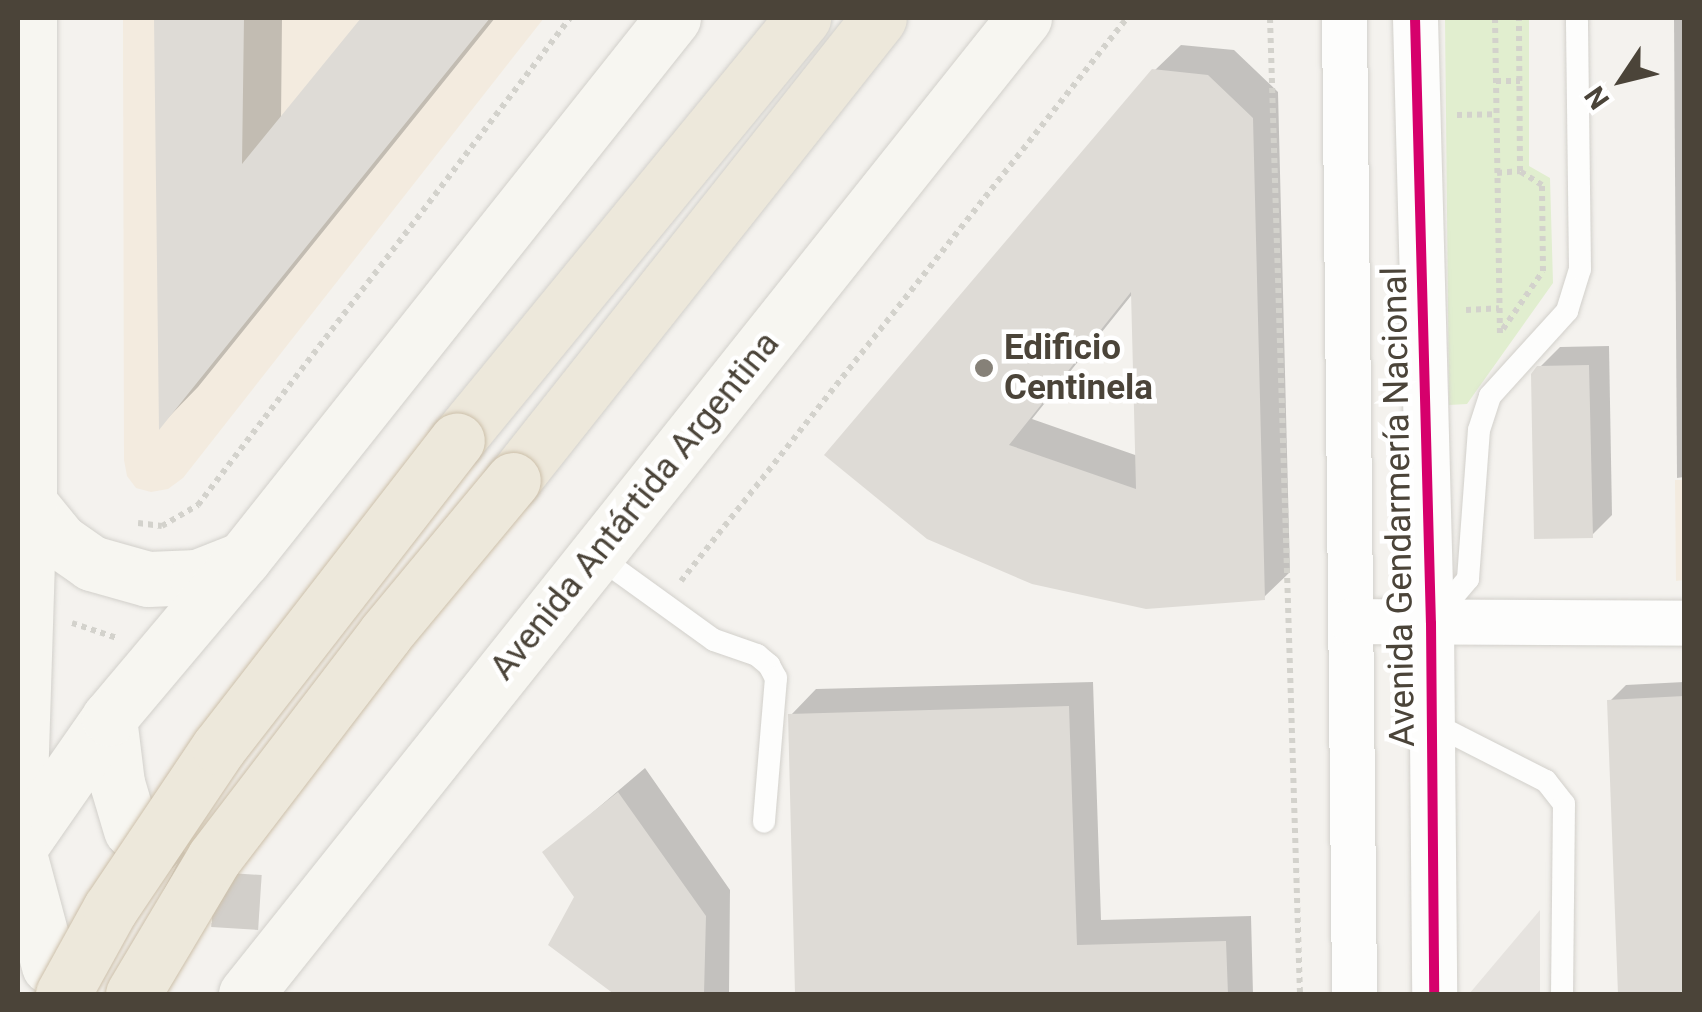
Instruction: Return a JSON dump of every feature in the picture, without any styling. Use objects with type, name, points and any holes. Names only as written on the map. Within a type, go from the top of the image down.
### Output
[{"type":"highway","points":[[653,203],[778,18]]},
{"type":"highway","points":[[56,980],[110,909],[219,747],[457,440],[802,18]]},
{"type":"highway","points":[[134,994],[214,858],[385,634],[874,28]]},
{"type":"main road","points":[[29,18],[28,503],[18,849],[56,980]]},
{"type":"main road","points":[[18,849],[108,718],[243,559],[674,18]]},
{"type":"main road","name":"Avenida Antártida Argentina","points":[[246,994],[328,886],[1024,18]]},
{"type":"main road","points":[[28,503],[60,541],[92,563],[148,579],[197,577],[243,559]]},
{"type":"main road","points":[[108,718],[117,783],[131,830]]},
{"type":"main road","points":[[260,902],[328,886]]},
{"type":"street","name":"Avenida Gendarmería Nacional","points":[[1344,18],[1354,994]]},
{"type":"street","name":"Avenida Gendarmería Nacional","points":[[1415,18],[1431,623],[1434,994]]},
{"type":"street","points":[[1350,621],[1684,623]]},
{"type":"lane","points":[[1431,623],[1468,579],[1478,430],[1490,396],[1567,311],[1580,269],[1577,18]]},
{"type":"lane","points":[[596,555],[714,640],[758,656],[776,678],[764,821]]},
{"type":"lane","points":[[1432,723],[1546,781],[1564,804],[1562,994]]},
{"type":"path","points":[[132,522],[162,526],[198,505],[570,18]]},
{"type":"path","points":[[663,603],[1127,18]]},
{"type":"path","points":[[1270,18],[1300,994]]},
{"type":"path","points":[[1495,18],[1500,383]]},
{"type":"path","points":[[1519,18],[1520,171]]},
{"type":"path","points":[[1496,82],[1520,81]]},
{"type":"path","points":[[1452,115],[1496,114]]},
{"type":"path","points":[[1497,173],[1520,171],[1542,185],[1544,271],[1500,334]]},
{"type":"path","points":[[1456,311],[1499,308]]},
{"type":"shaded area","points":[[123,18],[544,18],[183,478],[168,489],[151,492],[136,488],[127,476],[124,460]]},
{"type":"shaded area","points":[[1675,480],[1684,480],[1684,580],[1676,581]]},
{"type":"shaded area","points":[[1540,910],[1540,994],[1469,994]]},
{"type":"green space","points":[[1445,18],[1529,18],[1529,166],[1550,178],[1553,283],[1467,404],[1449,405]]},
{"type":"building","points":[[154,18],[244,18],[242,164],[361,18],[490,18],[159,430]]},
{"type":"building","name":"Edificio Centinela","points":[[1152,69],[1208,75],[1253,118],[1265,600],[1146,609],[1032,584],[927,539],[824,455]],"holes":[[[1131,292],[1136,489],[1009,445]]]},
{"type":"building","points":[[1589,365],[1593,538],[1534,539],[1531,374],[1537,366]]},
{"type":"building","points":[[1684,696],[1684,994],[1618,994],[1607,700]]},
{"type":"building","points":[[1069,706],[1077,945],[1226,941],[1228,994],[795,994],[788,714]]},
{"type":"building","points":[[618,792],[706,916],[704,994],[614,994],[548,945],[574,897],[542,852]]},
{"type":"tunnel","points":[[131,830],[170,877],[213,899],[260,902]]},
{"type":"cycle path","points":[[1415,18],[1431,623],[1434,994]]},
{"type":"place","name":"Edificio Centinela","points":[[984,368]]}]
